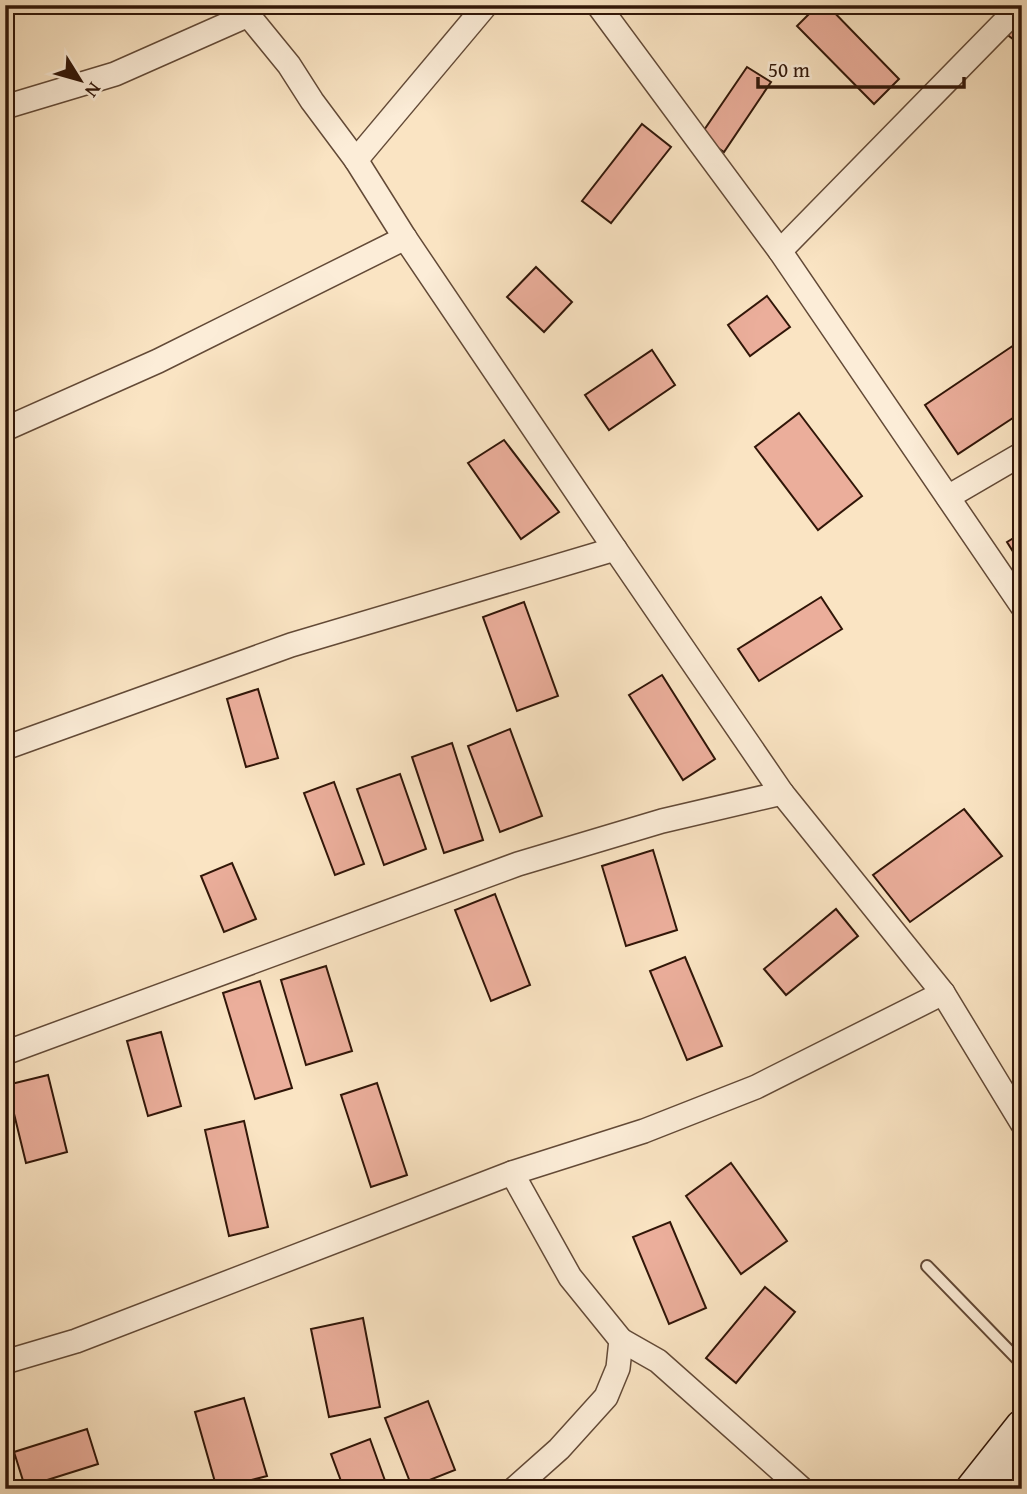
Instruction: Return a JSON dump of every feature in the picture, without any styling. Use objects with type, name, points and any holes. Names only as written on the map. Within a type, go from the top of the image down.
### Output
[{"type":"street","points":[[356,159],[486,5]]},
{"type":"street","points":[[598,5],[780,251],[1022,606]]},
{"type":"street","points":[[780,251],[1021,5]]},
{"type":"street","points":[[5,107],[115,74],[243,10],[289,65],[312,102],[356,159],[405,238],[782,793],[943,993],[1022,1123]]},
{"type":"street","points":[[5,429],[158,360],[405,238]]},
{"type":"street","points":[[948,497],[1022,454]]},
{"type":"street","points":[[5,748],[291,645],[615,550]]},
{"type":"street","points":[[5,1053],[518,864],[662,821],[782,793]]},
{"type":"street","points":[[5,1362],[76,1340],[512,1172],[644,1130],[756,1087],[943,993]]},
{"type":"street","points":[[512,1172],[570,1278],[621,1340],[658,1361],[802,1489]]},
{"type":"street","points":[[514,1489],[559,1449],[606,1397],[618,1367],[621,1340]]},
{"type":"street","points":[[972,1489],[1022,1426]]},
{"type":"street","points":[[1009,1489],[1022,1472]]},
{"type":"lane","points":[[927,1266],[1022,1364]]},
{"type":"building","points":[[818,5],[827,5],[899,79],[874,104],[797,26]]},
{"type":"building","points":[[1022,17],[1022,46],[1005,33]]},
{"type":"building","points":[[747,67],[771,82],[724,152],[700,136]]},
{"type":"building","points":[[642,124],[671,147],[611,223],[582,201]]},
{"type":"building","points":[[536,267],[572,302],[544,332],[507,297]]},
{"type":"building","points":[[767,296],[790,327],[750,356],[728,325]]},
{"type":"building","points":[[1017,343],[1022,350],[1022,412],[958,454],[925,405]]},
{"type":"building","points":[[652,350],[675,385],[609,430],[585,395]]},
{"type":"building","points":[[799,413],[862,496],[818,530],[755,447]]},
{"type":"building","points":[[504,440],[559,512],[521,539],[468,463]]},
{"type":"building","points":[[1022,533],[1022,566],[1007,542]]},
{"type":"building","points":[[821,597],[842,629],[759,681],[738,649]]},
{"type":"building","points":[[524,602],[558,696],[517,711],[483,617]]},
{"type":"building","points":[[662,675],[715,759],[683,780],[629,695]]},
{"type":"building","points":[[258,689],[278,758],[246,767],[227,699]]},
{"type":"building","points":[[510,729],[542,816],[500,832],[468,746]]},
{"type":"building","points":[[452,743],[483,840],[444,853],[412,757]]},
{"type":"building","points":[[400,774],[426,849],[384,865],[357,789]]},
{"type":"building","points":[[334,782],[364,864],[335,875],[304,793]]},
{"type":"building","points":[[964,809],[1002,856],[910,922],[873,875]]},
{"type":"building","points":[[653,850],[677,930],[626,946],[602,866]]},
{"type":"building","points":[[232,863],[256,919],[224,932],[201,876]]},
{"type":"building","points":[[495,894],[530,985],[491,1001],[455,910]]},
{"type":"building","points":[[836,909],[858,936],[786,995],[764,969]]},
{"type":"building","points":[[685,957],[722,1046],[687,1060],[650,971]]},
{"type":"building","points":[[326,966],[352,1051],[306,1065],[281,980]]},
{"type":"building","points":[[260,981],[292,1088],[255,1099],[223,993]]},
{"type":"building","points":[[161,1032],[181,1106],[148,1116],[127,1041]]},
{"type":"building","points":[[48,1075],[67,1152],[26,1163],[7,1085]]},
{"type":"building","points":[[377,1083],[407,1175],[371,1187],[341,1095]]},
{"type":"building","points":[[244,1121],[268,1227],[229,1236],[205,1130]]},
{"type":"building","points":[[731,1163],[787,1241],[741,1274],[686,1196]]},
{"type":"building","points":[[670,1222],[706,1308],[669,1324],[633,1237]]},
{"type":"building","points":[[765,1287],[795,1312],[736,1383],[706,1358]]},
{"type":"building","points":[[363,1318],[380,1407],[329,1417],[311,1329]]},
{"type":"building","points":[[244,1398],[267,1476],[217,1489],[195,1412]]},
{"type":"building","points":[[428,1401],[455,1470],[412,1487],[385,1418]]},
{"type":"building","points":[[87,1429],[98,1464],[25,1487],[14,1452]]},
{"type":"building","points":[[370,1439],[388,1489],[344,1489],[331,1454]]}]
